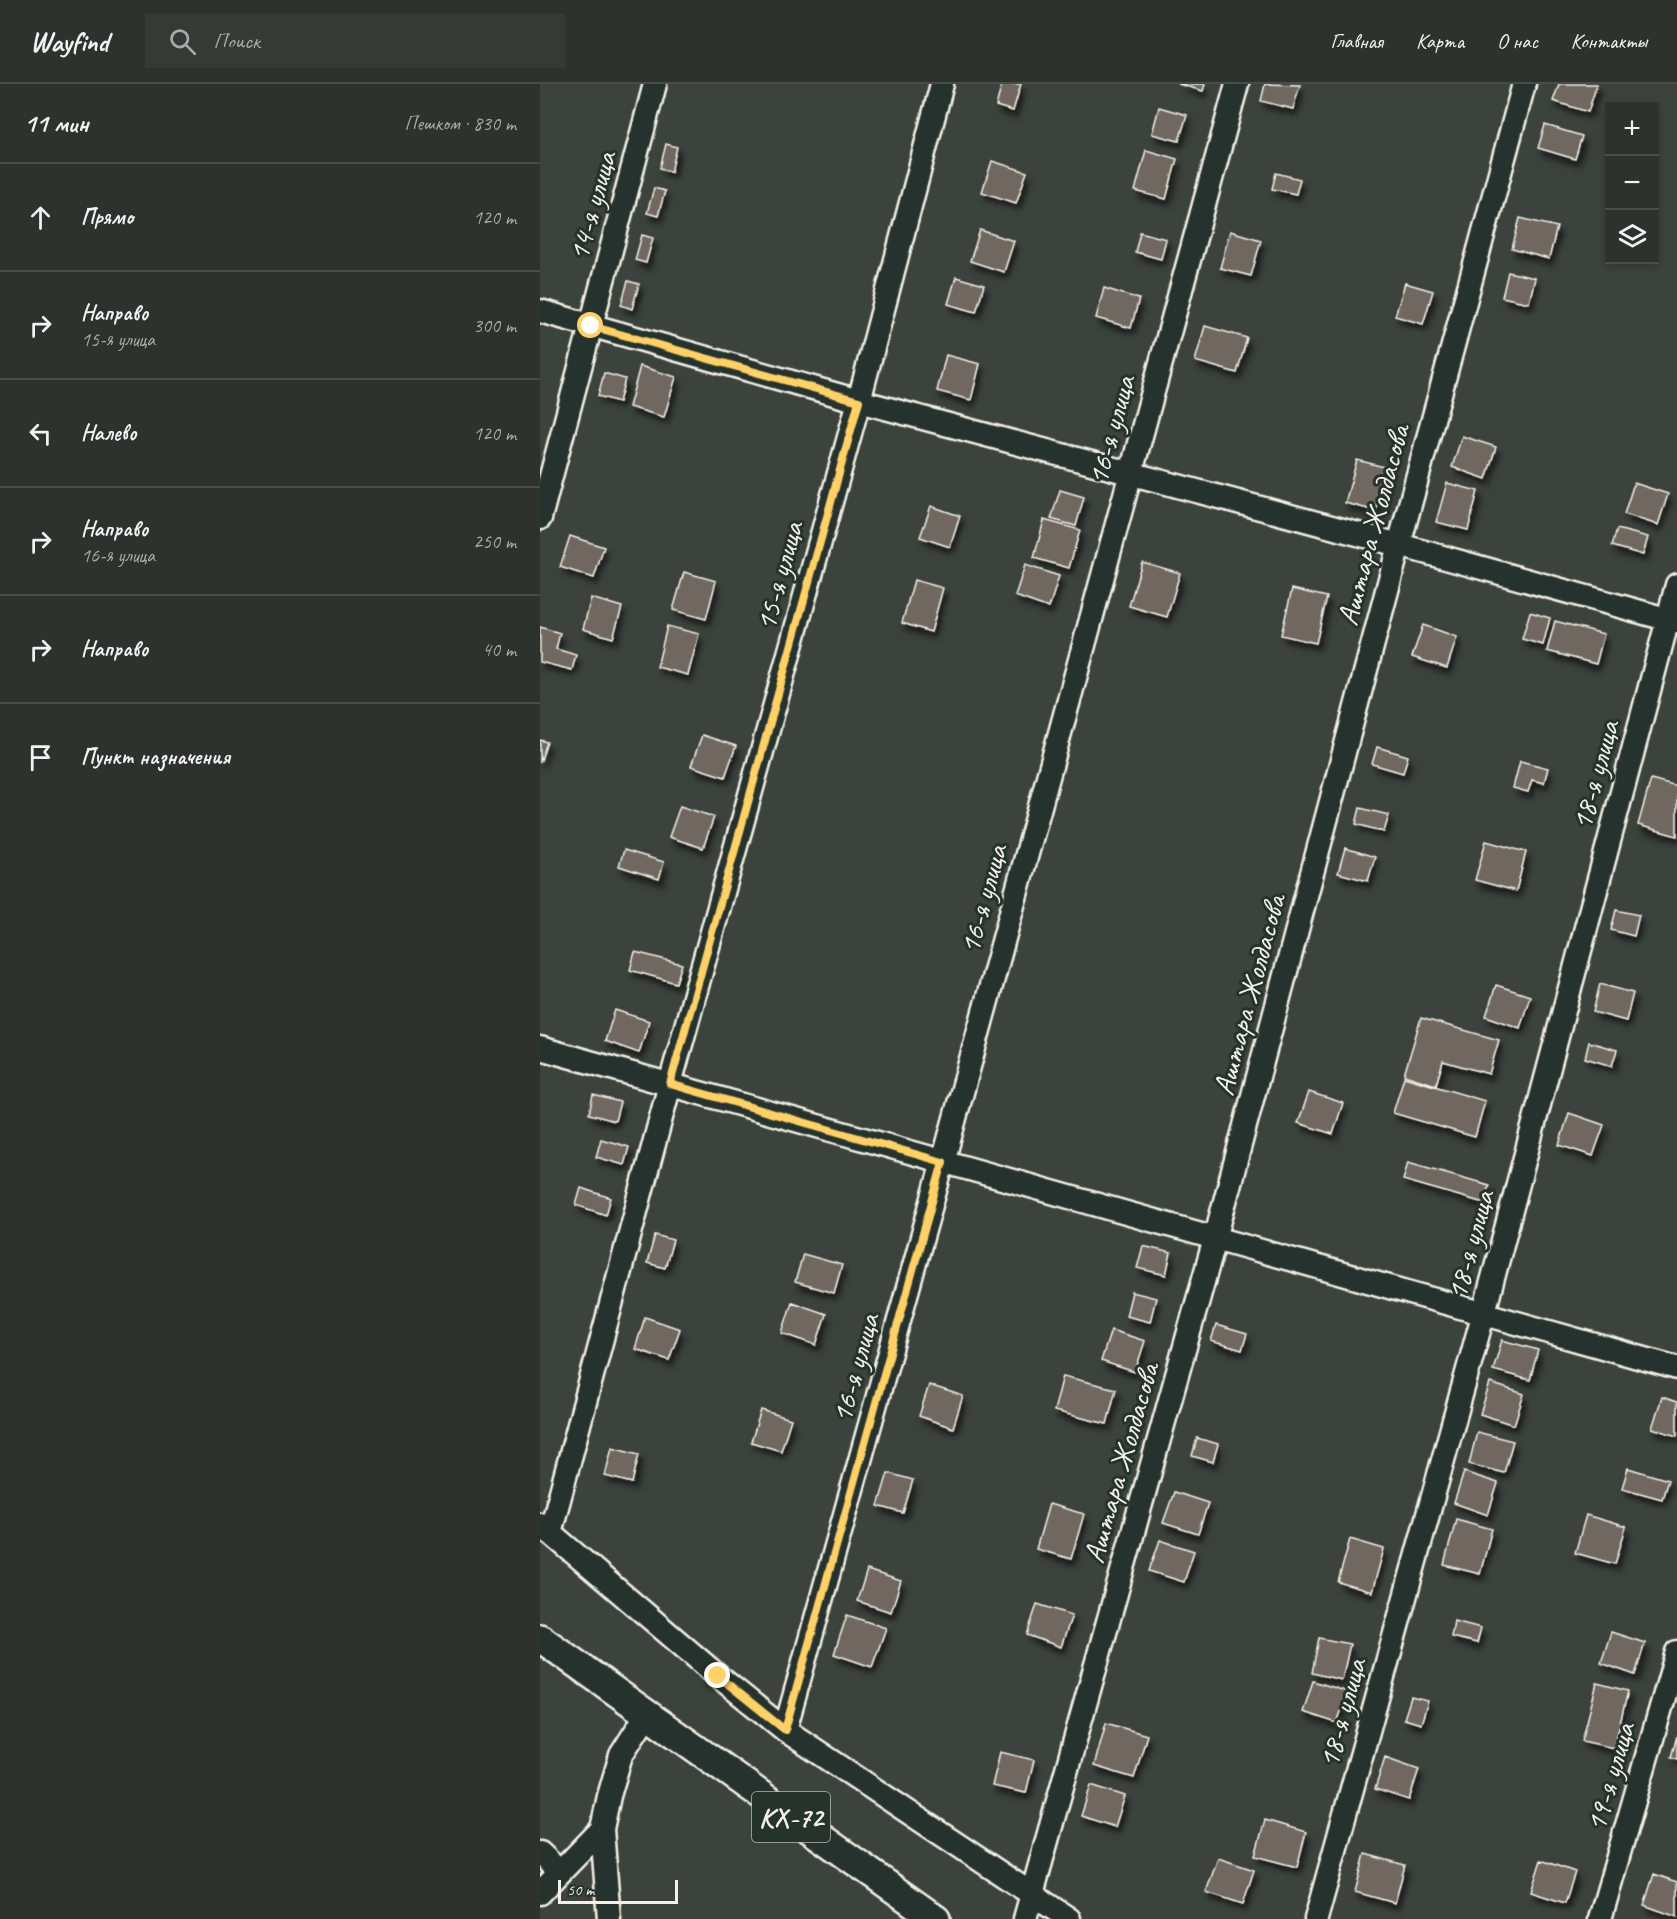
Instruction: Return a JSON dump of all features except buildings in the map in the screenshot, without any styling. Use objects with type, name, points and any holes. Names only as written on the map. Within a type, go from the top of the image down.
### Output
[{"type":"main road","name":"КХ-72","points":[[540,1619],[647,1714]]},
{"type":"main road","name":"КХ-72","points":[[540,1638],[936,1919]]},
{"type":"street","name":"14-я улица","points":[[540,518],[655,84]]},
{"type":"street","name":"15-я улица","points":[[545,1528],[859,401],[942,84]]},
{"type":"street","name":"16-я улица","points":[[785,1730],[943,1162],[1237,84]]},
{"type":"street","name":"Аштара Жолдасова","points":[[1025,1919],[1215,1239],[1524,84]]},
{"type":"street","points":[[540,311],[859,401],[1399,545],[1672,621]]},
{"type":"street","name":"18-я улица","points":[[1316,1919],[1672,621],[1677,585]]},
{"type":"street","points":[[540,1048],[1677,1368]]},
{"type":"street","points":[[545,1528],[718,1676],[785,1730],[1070,1919]]},
{"type":"street","name":"19-я улица","points":[[1600,1919],[1677,1652]]},
{"type":"street","points":[[609,1919],[602,1829],[621,1755],[647,1714]]},
{"type":"street","points":[[540,1893],[602,1829]]},
{"type":"street","points":[[540,1853],[560,1872]]},
{"type":"route","points":[[591,326],[859,401],[670,1084],[943,1162],[785,1730],[718,1676]]}]
